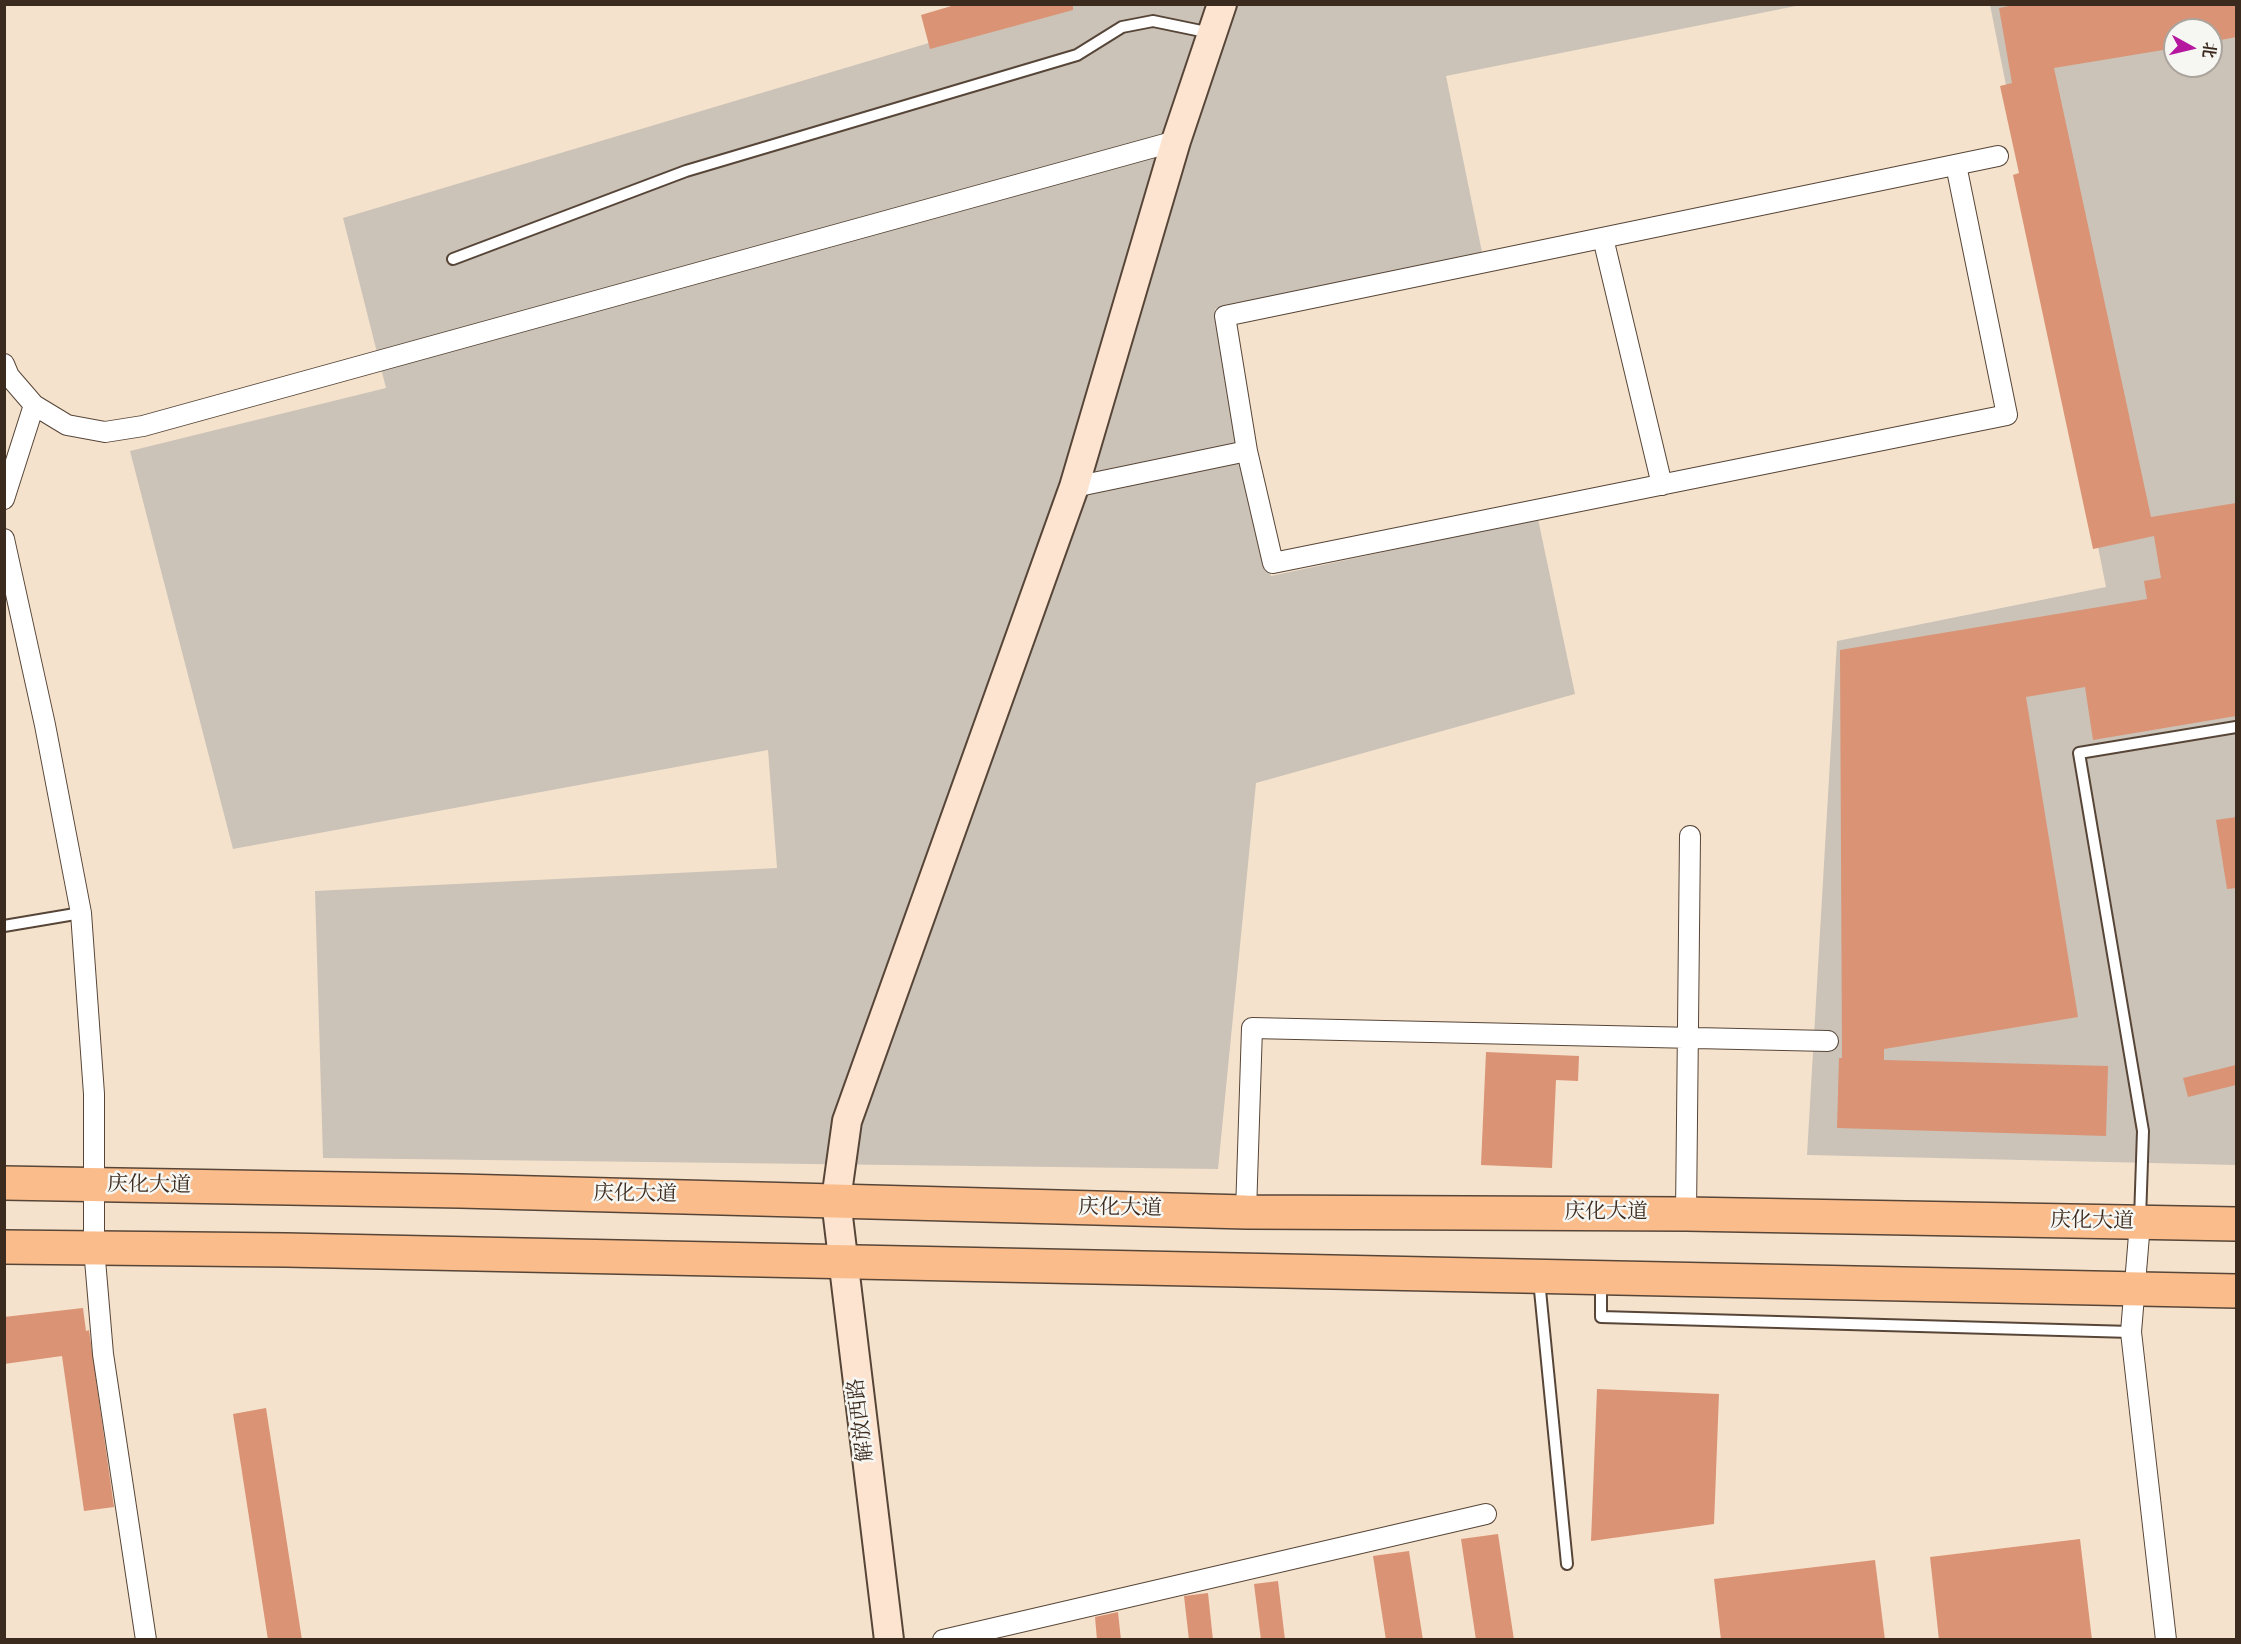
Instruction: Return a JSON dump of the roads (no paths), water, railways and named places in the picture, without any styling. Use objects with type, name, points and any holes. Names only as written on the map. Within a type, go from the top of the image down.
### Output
[{"type":"highway","name":"庆化大道","points":[[4,1183],[1246,1212],[1686,1214],[2236,1224]]},
{"type":"highway","points":[[4,1247],[2236,1291]]},
{"type":"street","name":"解放西路","points":[[889,1640],[845,1201],[842,1144],[856,1093],[1074,487],[1176,141],[1222,4]]},
{"type":"street","points":[[4,364],[9,376],[34,405],[67,425],[105,432],[142,426],[1176,141]]},
{"type":"street","points":[[1956,165],[2007,415],[1274,563],[1247,451],[1225,316],[1998,156]]},
{"type":"street","points":[[1603,238],[1662,485]]},
{"type":"street","points":[[4,499],[34,405]]},
{"type":"street","points":[[1074,487],[1247,451]]},
{"type":"street","points":[[4,539],[45,725],[81,913],[94,1094],[94,1248],[104,1354],[146,1640]]},
{"type":"street","points":[[1686,1214],[1686,1038],[1690,836]]},
{"type":"street","points":[[1246,1212],[1252,1028],[1828,1041]]},
{"type":"street","points":[[2140,1223],[2131,1332],[2166,1640]]},
{"type":"street","name":"解放西路","points":[[852,1262],[907,1640]]},
{"type":"street","points":[[943,1640],[1486,1514]]},
{"type":"lane","points":[[453,259],[686,171],[1077,56],[1122,27],[1153,21],[1212,33]]},
{"type":"lane","points":[[2140,1223],[2143,1131],[2079,753],[2236,727]]},
{"type":"lane","points":[[4,926],[81,913]]},
{"type":"lane","points":[[1539,1277],[1567,1564]]},
{"type":"lane","points":[[1600,1278],[1601,1317],[2131,1332]]}]
